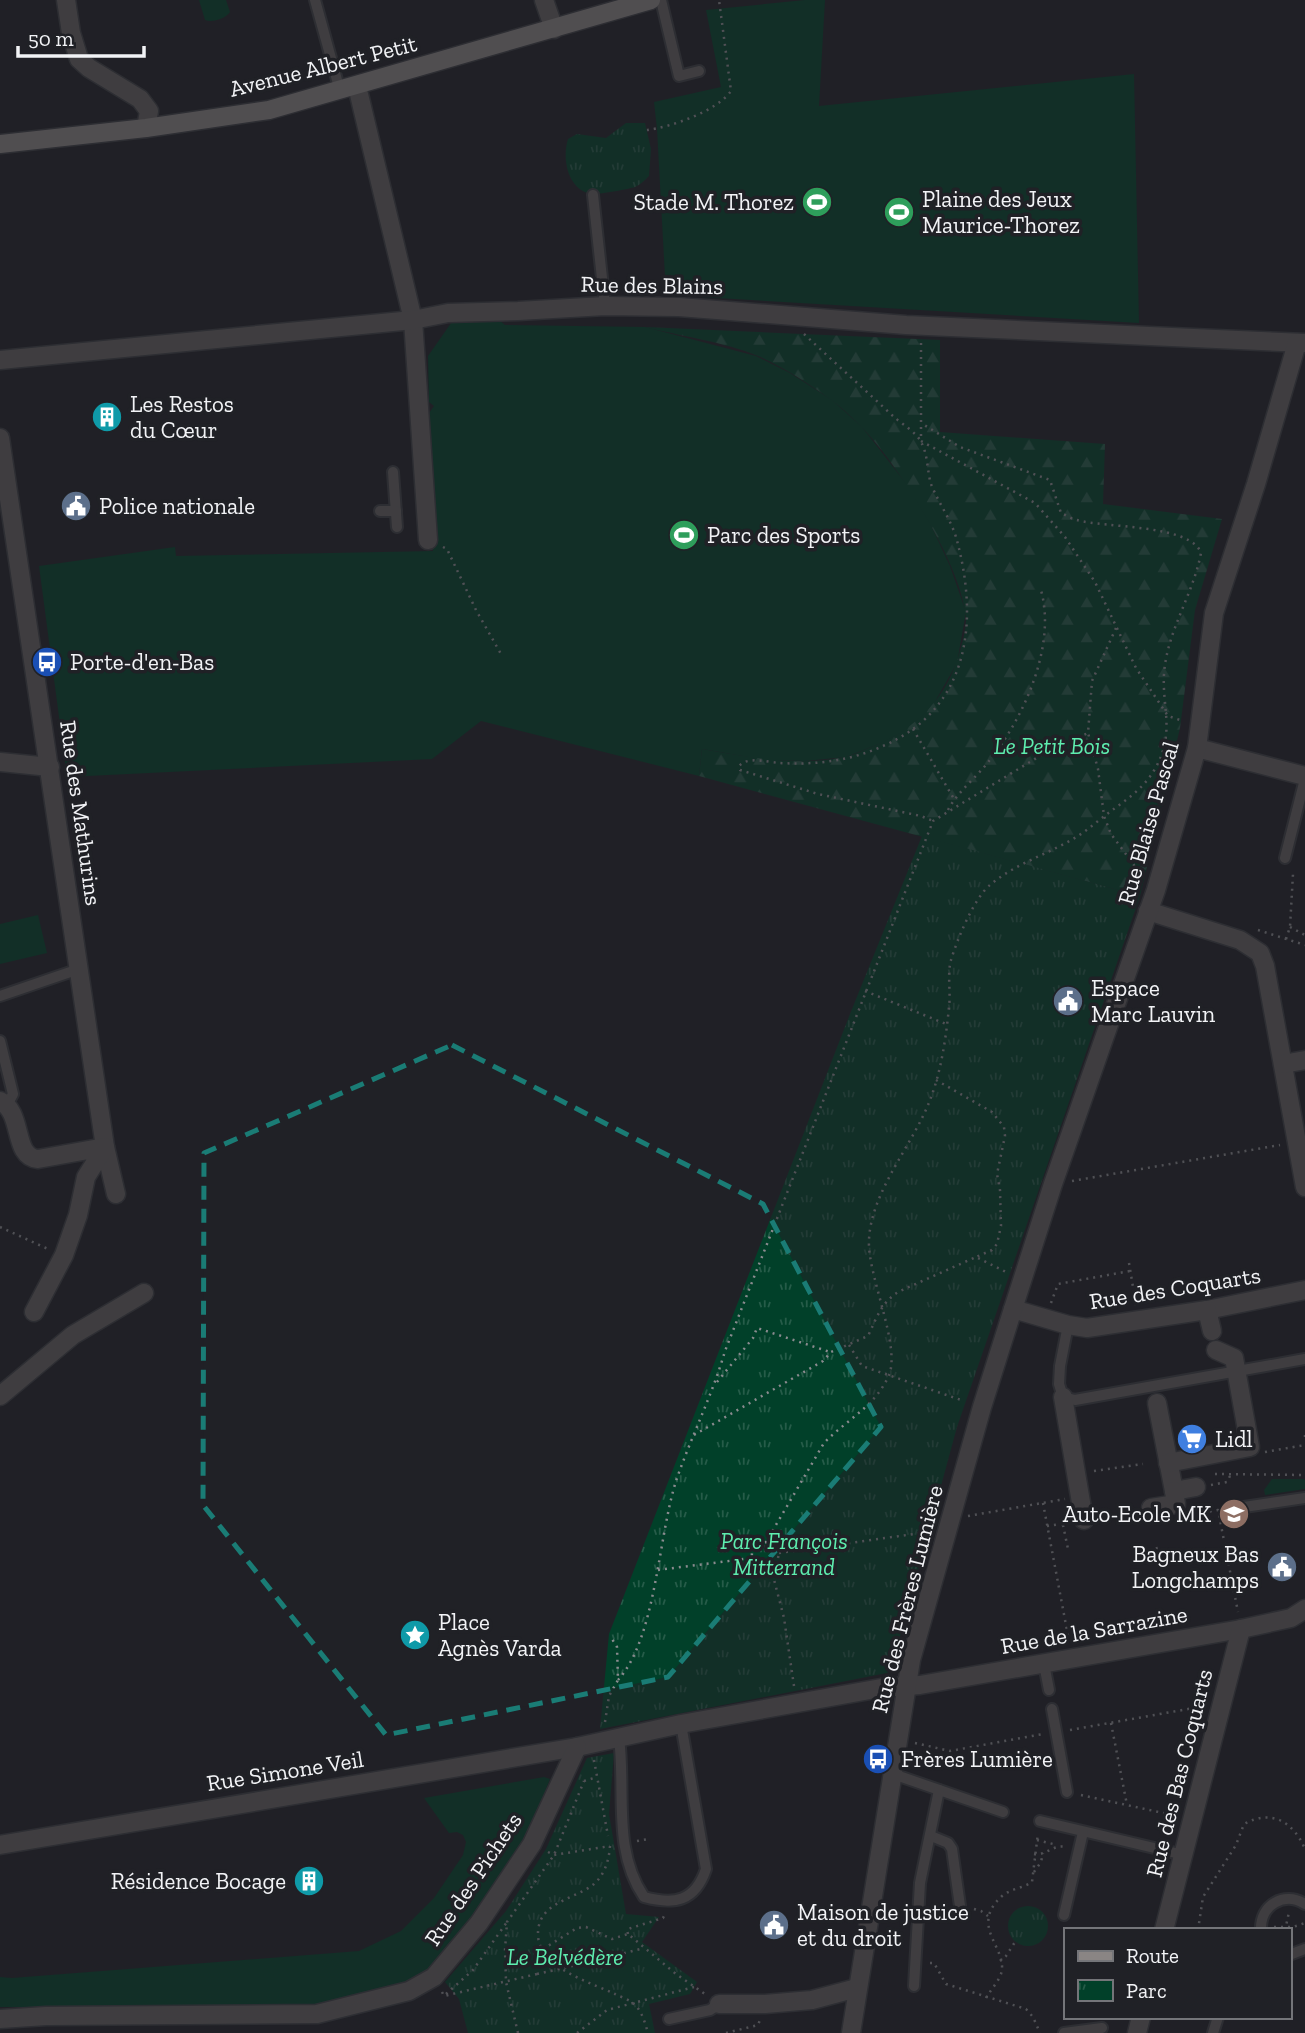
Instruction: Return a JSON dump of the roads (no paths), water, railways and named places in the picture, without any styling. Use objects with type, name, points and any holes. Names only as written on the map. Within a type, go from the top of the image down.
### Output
[{"type":"main road","name":"Avenue Albert Petit","points":[[0,144],[146,128],[269,110],[651,0]]},
{"type":"street","points":[[66,0],[71,33],[79,59],[140,99],[149,111],[146,128]]},
{"type":"street","points":[[544,0],[554,29]]},
{"type":"street","points":[[349,88],[413,320],[423,535]]},
{"type":"street","name":"Rue des Blains","points":[[0,360],[413,320],[448,313],[518,312],[605,306],[679,307],[913,326],[1301,343]]},
{"type":"street","name":"Rue Blaise Pascal","points":[[1013,1309],[1053,1184],[1156,890],[1197,748],[1213,613],[1301,343]]},
{"type":"street","name":"Rue des Mathurins","points":[[0,438],[105,1147],[116,1194]]},
{"type":"street","points":[[1197,748],[1305,778]]},
{"type":"street","points":[[0,762],[50,767]]},
{"type":"street","points":[[1148,911],[1240,940],[1260,953],[1265,966],[1305,1187]]},
{"type":"street","points":[[1283,1064],[1305,1060]]},
{"type":"street","points":[[4,1103],[13,1114],[25,1153],[30,1158],[38,1159],[105,1147]]},
{"type":"street","points":[[34,1312],[64,1255],[78,1215],[86,1177],[105,1147]]},
{"type":"street","name":"Rue des Coquarts","points":[[1013,1309],[1087,1328],[1207,1310],[1305,1290]]},
{"type":"street","points":[[0,1396],[73,1335],[144,1293]]},
{"type":"street","name":"Rue des Frères Lumière","points":[[850,2033],[906,1687],[951,1519],[1013,1309]]},
{"type":"street","points":[[1207,1310],[1212,1331]]},
{"type":"street","points":[[1168,1463],[1251,1447],[1234,1358],[1216,1350]]},
{"type":"street","points":[[1063,1397],[1084,1520]]},
{"type":"street","points":[[1157,1403],[1175,1497]]},
{"type":"street","points":[[1143,1510],[1196,1487]]},
{"type":"street","name":"Rue de la Sarrazine","points":[[906,1687],[1241,1629],[1298,1613]]},
{"type":"street","name":"Rue des Bas Coquarts","points":[[1165,1928],[1241,1629]]},
{"type":"street","points":[[585,1752],[613,1739],[681,1724],[881,1688],[906,1687]]},
{"type":"street","name":"Rue Simone Veil","points":[[0,1845],[585,1752]]},
{"type":"street","name":"Rue des Pichets","points":[[0,2019],[46,2016],[317,2014],[409,1991],[434,1977],[472,1931],[533,1844],[585,1752]]},
{"type":"street","points":[[719,2004],[812,2000],[858,1988]]},
{"type":"lane","points":[[315,0],[349,88]]},
{"type":"lane","points":[[661,0],[679,76],[699,71]]},
{"type":"lane","points":[[593,195],[605,306]]},
{"type":"lane","points":[[393,472],[397,527]]},
{"type":"lane","points":[[380,511],[396,511]]},
{"type":"lane","points":[[1285,858],[1305,778]]},
{"type":"lane","points":[[0,996],[79,969]]},
{"type":"lane","points":[[0,1041],[13,1094],[4,1103]]},
{"type":"lane","points":[[1068,1325],[1059,1384],[1063,1397],[1075,1399],[1305,1360]]},
{"type":"lane","points":[[1244,1507],[1305,1498]]},
{"type":"lane","points":[[1044,1664],[1049,1690]]},
{"type":"lane","points":[[1052,1709],[1067,1792]]},
{"type":"lane","points":[[613,1739],[622,1768],[621,1813],[632,1880],[643,1897],[671,1901],[695,1891],[702,1882],[706,1869],[681,1724]]},
{"type":"lane","points":[[893,1774],[1003,1812]]},
{"type":"lane","points":[[914,1986],[920,1883],[939,1790]]},
{"type":"lane","points":[[1040,1821],[1184,1855]]},
{"type":"lane","points":[[1063,1915],[1083,1832]]},
{"type":"lane","points":[[931,1836],[948,1843],[952,1849],[960,1906]]},
{"type":"lane","points":[[1261,1928],[1262,1916],[1272,1904],[1293,1899],[1305,1905]]},
{"type":"lane","points":[[670,2019],[710,2010],[719,2004]]},
{"type":"lane","points":[[1064,2033],[1102,2026]]},
{"type":"place","name":"Stade M. Thorez","points":[[817,202]]},
{"type":"place","name":"Plaine des Jeux Maurice-Thorez","points":[[899,212]]},
{"type":"place","name":"Les Restos du Cœur","points":[[107,417]]},
{"type":"place","name":"Police nationale","points":[[76,506]]},
{"type":"place","name":"Parc des Sports","points":[[684,535]]},
{"type":"place","name":"Porte-d'en-Bas","points":[[47,662]]},
{"type":"place","name":"Espace Marc Lauvin","points":[[1068,1001]]},
{"type":"place","name":"Lidl","points":[[1192,1439]]},
{"type":"place","name":"Auto-Ecole MK","points":[[1234,1514]]},
{"type":"place","name":"Bagneux Bas Longchamps","points":[[1282,1567]]},
{"type":"place","name":"Place Agnès Varda","points":[[415,1635]]},
{"type":"place","name":"Frères Lumière","points":[[878,1759]]},
{"type":"place","name":"Résidence Bocage","points":[[309,1881]]},
{"type":"place","name":"Maison de justice et du droit","points":[[774,1925]]},
{"type":"park label","name":"Le Petit Bois","points":[[1052,746]]},
{"type":"park label","name":"Parc François Mitterrand","points":[[784,1554]]},
{"type":"park label","name":"Le Belvédère","points":[[565,1957]]}]
